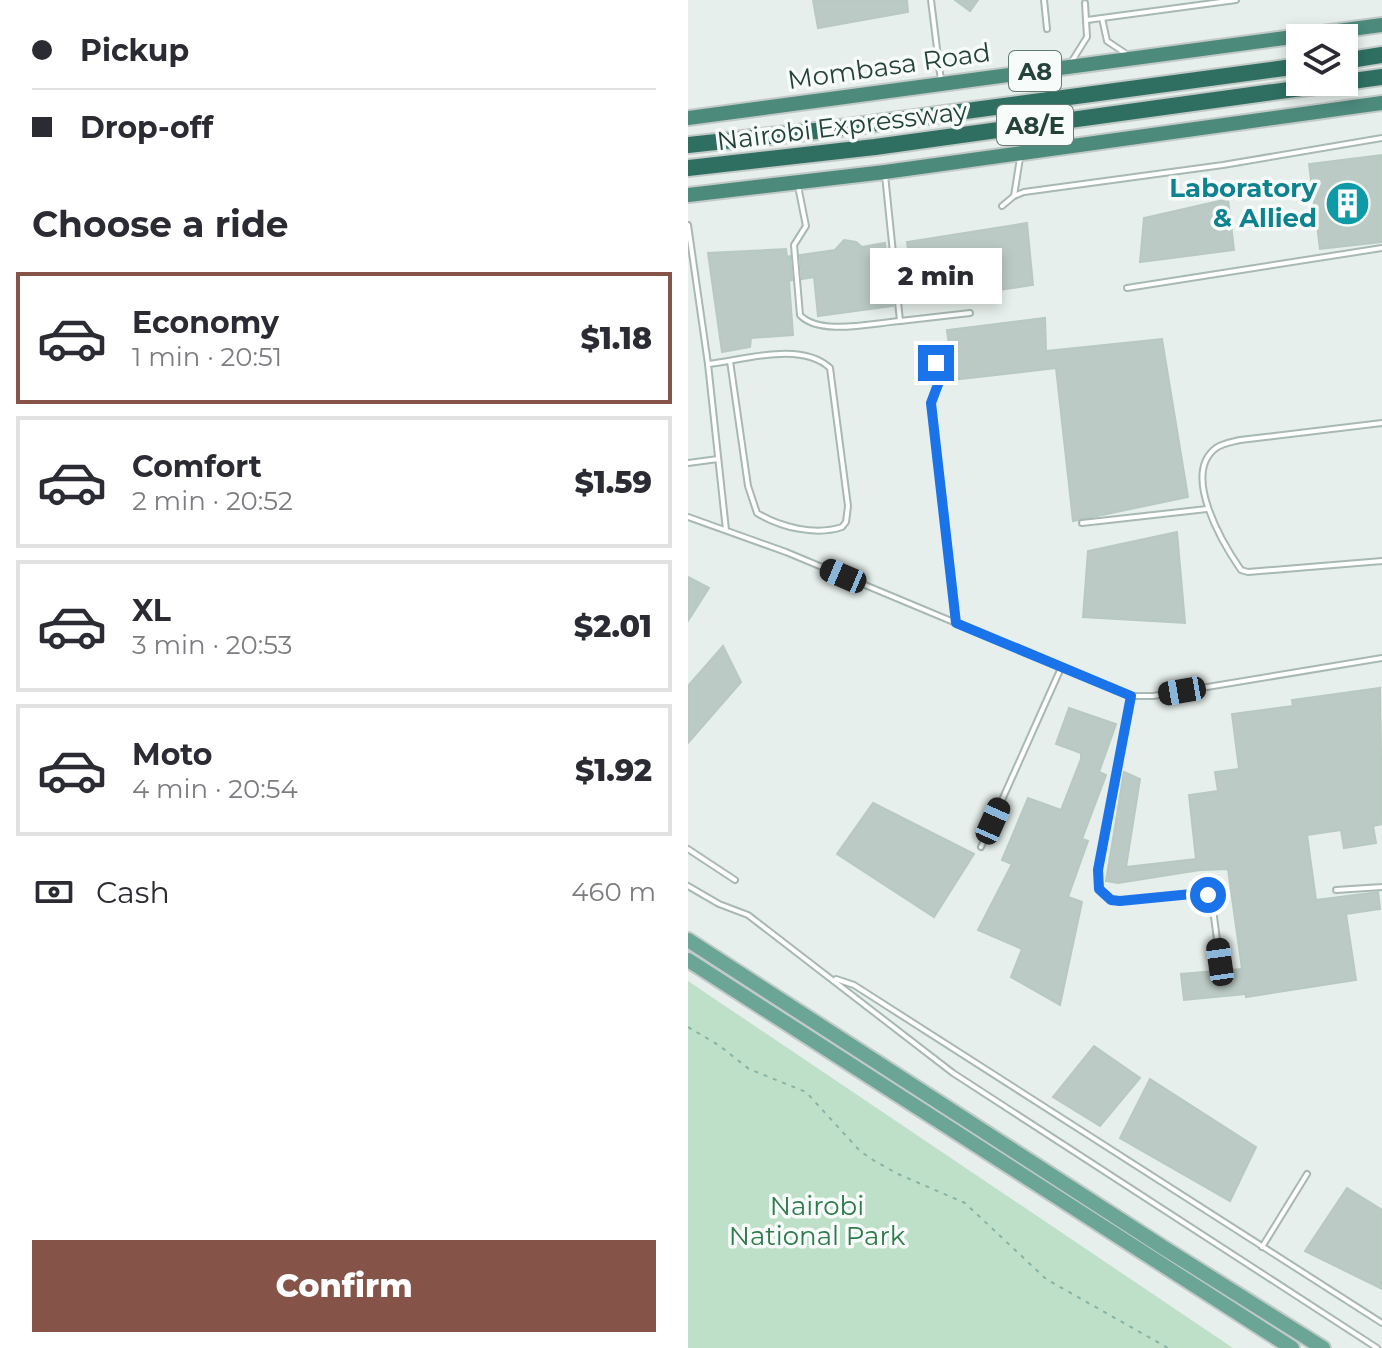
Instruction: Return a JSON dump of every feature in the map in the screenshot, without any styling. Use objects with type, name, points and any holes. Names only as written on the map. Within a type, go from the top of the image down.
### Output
[{"type":"highway","name":"Mombasa Road","points":[[688,118],[1382,25]]},
{"type":"highway","points":[[1358,59],[1382,55]]},
{"type":"highway","name":"Nairobi Expressway","points":[[688,145],[825,130],[1286,68]]},
{"type":"highway","name":"Nairobi Expressway","points":[[688,168],[875,147],[1382,77]]},
{"type":"highway","points":[[688,195],[885,172],[1382,103]]},
{"type":"main road","points":[[688,940],[1323,1348]]},
{"type":"main road","points":[[688,960],[1292,1348]]},
{"type":"lane","points":[[931,0],[942,83]]},
{"type":"lane","points":[[1044,0],[1047,29]]},
{"type":"lane","points":[[1087,20],[1236,0]]},
{"type":"lane","points":[[1068,66],[1085,41],[1085,3]]},
{"type":"lane","points":[[1102,18],[1107,41],[1131,58]]},
{"type":"lane","points":[[1002,206],[1024,192],[1223,165],[1382,138]]},
{"type":"lane","points":[[1014,196],[1021,152]]},
{"type":"lane","points":[[885,172],[900,321]]},
{"type":"lane","points":[[797,183],[806,226],[794,245],[800,315],[810,323],[823,327],[970,313]]},
{"type":"lane","points":[[688,225],[708,364],[726,530]]},
{"type":"lane","points":[[1127,288],[1382,248]]},
{"type":"lane","points":[[933,347],[940,379],[931,403],[956,623]]},
{"type":"lane","points":[[708,364],[730,361],[793,353],[820,359],[830,368],[848,506],[846,522],[842,527],[817,530],[790,527],[757,513],[748,486],[730,361]]},
{"type":"lane","points":[[1382,423],[1240,440],[1213,450],[1203,475],[1207,509],[1241,570],[1248,572],[1382,561]]},
{"type":"lane","points":[[688,463],[718,459]]},
{"type":"lane","points":[[1082,523],[1207,509]]},
{"type":"lane","points":[[688,517],[786,552],[1131,696],[1153,696],[1382,658]]},
{"type":"lane","points":[[981,847],[1061,668]]},
{"type":"lane","points":[[1131,696],[1098,870],[1099,889],[1111,900],[1120,901],[1202,893],[1208,895],[1212,902],[1220,962]]},
{"type":"lane","points":[[688,849],[735,880]]},
{"type":"lane","points":[[688,886],[719,904],[748,915],[953,1073],[1377,1348]]},
{"type":"lane","points":[[1336,890],[1382,887]]},
{"type":"lane","points":[[832,978],[854,985],[1382,1323]]},
{"type":"lane","points":[[1262,1247],[1307,1174]]},
{"type":"path","points":[[688,1027],[720,1046],[749,1069],[806,1092],[860,1151],[898,1174],[965,1203],[1046,1279],[1168,1348]]},
{"type":"green space","name":"Nairobi National Park","points":[[688,981],[1233,1348],[688,1348]]},
{"type":"building","points":[[813,0],[907,0],[908,12],[818,28]]},
{"type":"building","points":[[955,0],[978,0],[970,11]]},
{"type":"building","name":"Laboratory & Allied","points":[[1382,155],[1382,242],[1320,249],[1309,164]]},
{"type":"building","points":[[1228,199],[1234,250],[1140,262],[1144,218]]},
{"type":"building","points":[[1027,223],[1033,285],[915,302],[907,242]]},
{"type":"building","points":[[844,240],[856,242],[862,247],[885,243],[893,306],[818,316],[814,277],[802,279],[800,255],[835,250]]},
{"type":"building","points":[[786,249],[787,257],[790,256],[792,280],[789,281],[793,335],[751,338],[750,347],[722,352],[708,253]]},
{"type":"building","points":[[1045,318],[1046,351],[1162,339],[1188,497],[1073,521],[1056,368],[953,380],[947,330]]},
{"type":"building","points":[[1177,532],[1185,623],[1083,617],[1088,551]]},
{"type":"building","points":[[688,577],[709,588],[688,621]]},
{"type":"building","points":[[723,646],[741,682],[688,743],[688,686]]},
{"type":"building","points":[[1380,688],[1382,824],[1373,826],[1376,843],[1344,848],[1341,830],[1307,835],[1316,900],[1378,892],[1380,909],[1346,914],[1356,980],[1246,997],[1246,994],[1184,1000],[1181,974],[1242,969],[1228,869],[1200,870],[1118,883],[1106,881],[1124,772],[1140,779],[1126,867],[1196,859],[1189,795],[1218,791],[1215,772],[1239,769],[1232,714],[1293,706],[1292,700]]},
{"type":"building","points":[[1069,708],[1116,724],[1099,772],[1106,775],[1082,839],[1088,841],[1068,897],[1082,902],[1060,1005],[1011,977],[1022,949],[978,930],[1012,864],[1002,860],[1028,798],[1061,810],[1081,759],[1081,753],[1056,744]]},
{"type":"building","points":[[873,803],[974,854],[934,917],[837,854]]},
{"type":"building","points":[[1094,1046],[1140,1078],[1100,1126],[1053,1097]]},
{"type":"building","points":[[1150,1079],[1256,1147],[1230,1201],[1120,1138]]},
{"type":"building","points":[[1347,1188],[1382,1210],[1382,1289],[1305,1251]]},
{"type":"place","name":"Laboratory & Allied","points":[[1348,203]]},
{"type":"route","points":[[936,363],[940,379],[931,403],[956,623],[1131,696],[1098,870],[1099,889],[1111,900],[1120,901],[1202,893],[1208,895]]}]
